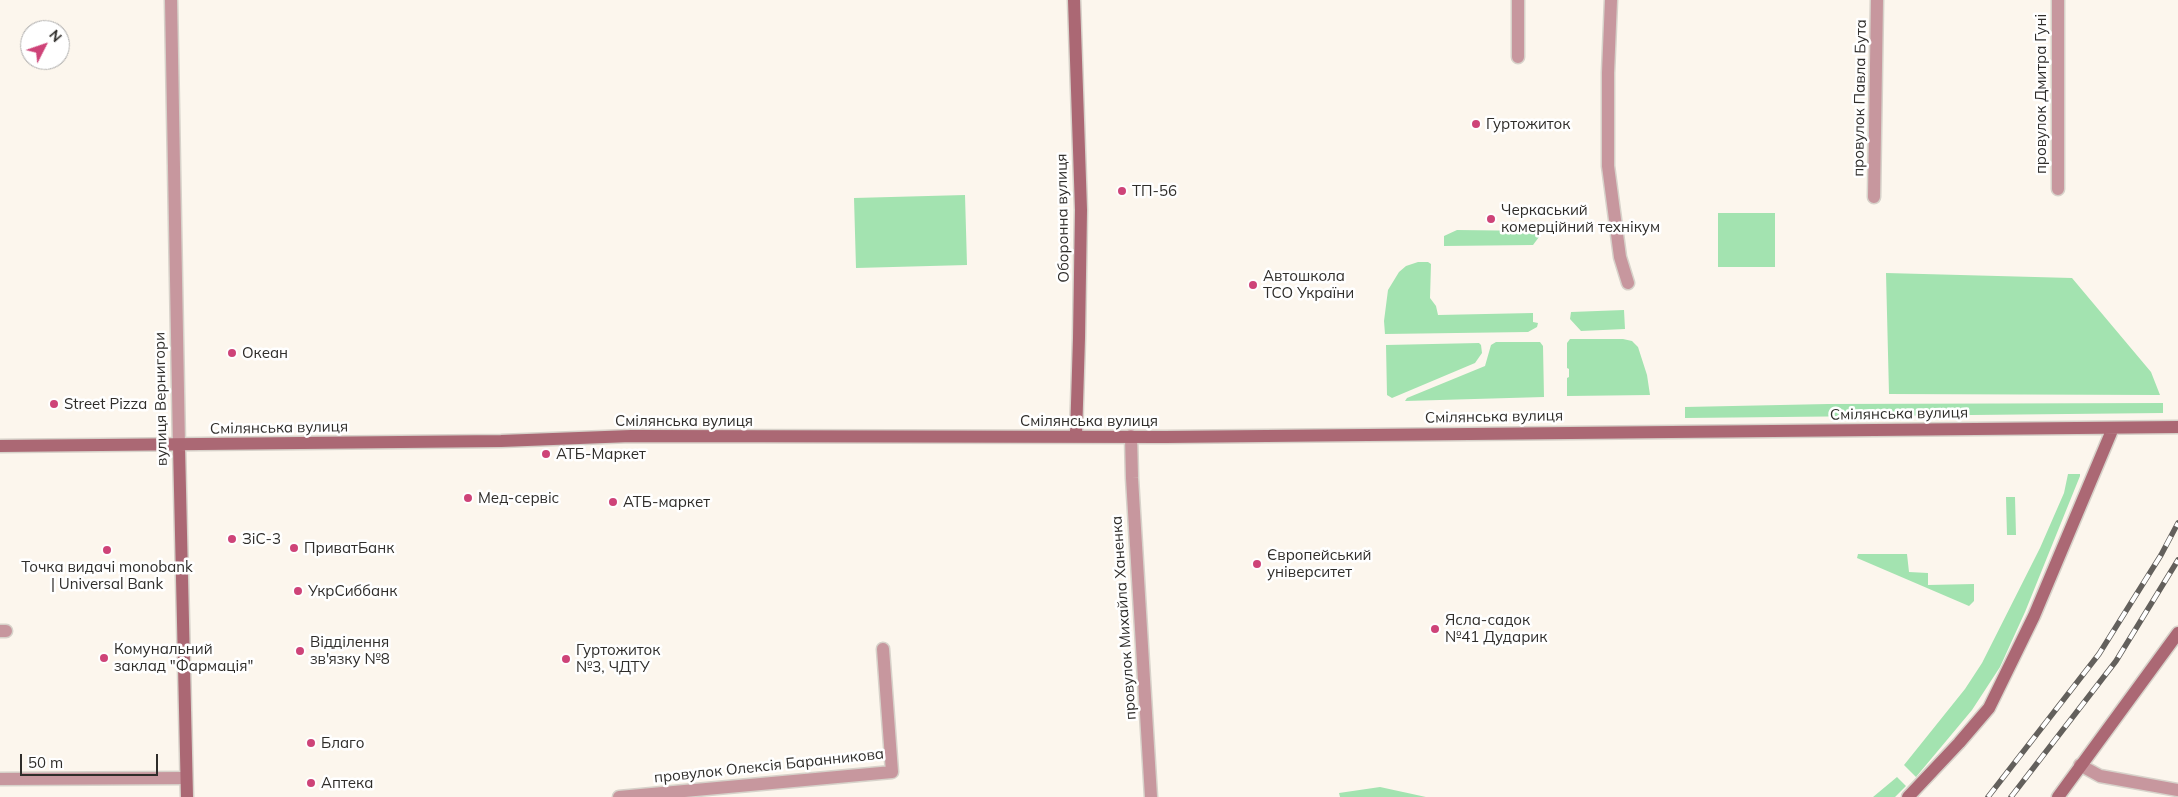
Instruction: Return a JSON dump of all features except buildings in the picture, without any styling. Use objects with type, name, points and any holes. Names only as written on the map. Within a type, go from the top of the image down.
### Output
[{"type":"main road","name":"Оборонна вулиця","points":[[1074,0],[1081,210],[1076,436]]},
{"type":"main road","name":"Смілянська вулиця","points":[[0,446],[179,446],[501,441],[631,436],[1131,436],[2178,427]]},
{"type":"main road","points":[[1908,797],[1989,708],[2034,616],[2113,428]]},
{"type":"main road","name":"вулиця Вернигори","points":[[179,446],[187,797]]},
{"type":"main road","points":[[2058,797],[2178,633]]},
{"type":"street","name":"вулиця Вернигори","points":[[171,0],[179,446]]},
{"type":"street","points":[[1518,0],[1518,56]]},
{"type":"street","points":[[1611,0],[1608,73],[1608,166],[1620,257],[1628,283]]},
{"type":"street","name":"провулок Павла Бута","points":[[1874,198],[1877,0]]},
{"type":"street","name":"провулок Дмитра Гуні","points":[[2058,0],[2058,189]]},
{"type":"street","name":"провулок Михайла Ханенка","points":[[1131,436],[1151,797]]},
{"type":"street","name":"провулок Олексія Баранникова","points":[[619,797],[892,772],[883,649]]},
{"type":"street","points":[[2080,765],[2100,776],[2178,790]]},
{"type":"street","points":[[0,779],[186,778]]},
{"type":"green space","points":[[965,195],[967,265],[856,268],[854,198]]},
{"type":"green space","points":[[1718,213],[1775,213],[1775,267],[1718,267]]},
{"type":"green space","points":[[1457,230],[1539,231],[1539,237],[1533,245],[1444,246],[1444,236]]},
{"type":"green space","points":[[1418,262],[1428,262],[1431,264],[1430,298],[1436,306],[1438,315],[1533,313],[1533,322],[1538,323],[1537,327],[1528,332],[1385,334],[1384,321],[1388,290],[1399,272],[1406,266]]},
{"type":"green space","points":[[1886,273],[2072,278],[2151,372],[2160,395],[1889,394]]},
{"type":"green space","points":[[1624,310],[1625,329],[1581,331],[1570,319],[1571,312]]},
{"type":"green space","points":[[1570,339],[1623,339],[1632,341],[1638,347],[1647,375],[1650,395],[1567,396],[1569,369],[1567,368],[1567,343]]},
{"type":"green space","points":[[1496,342],[1540,342],[1543,346],[1544,397],[1405,401],[1407,398],[1485,366],[1491,345]]},
{"type":"green space","points":[[1479,343],[1482,353],[1475,363],[1392,398],[1387,395],[1386,345]]},
{"type":"green space","points":[[2163,403],[2163,413],[1685,418],[1685,407],[1828,404]]},
{"type":"green space","points":[[2068,474],[2080,474],[2080,476],[2025,612],[2000,667],[1972,710],[1916,777],[1904,765],[1965,689],[1982,663],[2040,548],[2064,493]]},
{"type":"green space","points":[[2006,497],[2015,497],[2016,535],[2007,535]]},
{"type":"green space","points":[[1858,554],[1907,554],[1909,572],[1928,573],[1928,585],[1974,584],[1974,601],[1969,606],[1857,558]]},
{"type":"green space","points":[[1897,777],[1906,786],[1895,797],[1873,797]]},
{"type":"green space","points":[[1380,787],[1426,797],[1340,797],[1339,793]]},
{"type":"railway","points":[[1988,797],[2099,654],[2161,555],[2178,523]]},
{"type":"railway","points":[[2011,797],[2116,661],[2178,560]]},
{"type":"place","name":"Гуртожиток","points":[[1476,124]]},
{"type":"place","name":"ТП-56","points":[[1122,191]]},
{"type":"place","name":"Черкаський комерційний технікум","points":[[1491,219]]},
{"type":"place","name":"Автошкола ТСО України","points":[[1253,285]]},
{"type":"place","name":"Океан","points":[[232,353]]},
{"type":"place","name":"Street Pizza","points":[[54,404]]},
{"type":"place","name":"АТБ-Маркет","points":[[546,454]]},
{"type":"place","name":"Мед-сервіс","points":[[468,498]]},
{"type":"place","name":"АТБ-маркет","points":[[613,502]]},
{"type":"place","name":"ЗіС-3","points":[[232,539]]},
{"type":"place","name":"ПриватБанк","points":[[294,548]]},
{"type":"place","name":"Точка видачі monobank | Universal Bank","points":[[107,550]]},
{"type":"place","name":"Європейський університет","points":[[1257,564]]},
{"type":"place","name":"УкрСиббанк","points":[[298,591]]},
{"type":"place","name":"Ясла-садок №41 Дударик","points":[[1435,629]]},
{"type":"place","name":"Відділення зв'язку №8","points":[[300,651]]},
{"type":"place","name":"Комунальний заклад \"Фармація\"","points":[[104,658]]},
{"type":"place","name":"Гуртожиток №3, ЧДТУ","points":[[566,659]]},
{"type":"place","name":"Благо","points":[[311,743]]},
{"type":"place","name":"Аптека","points":[[311,783]]}]
